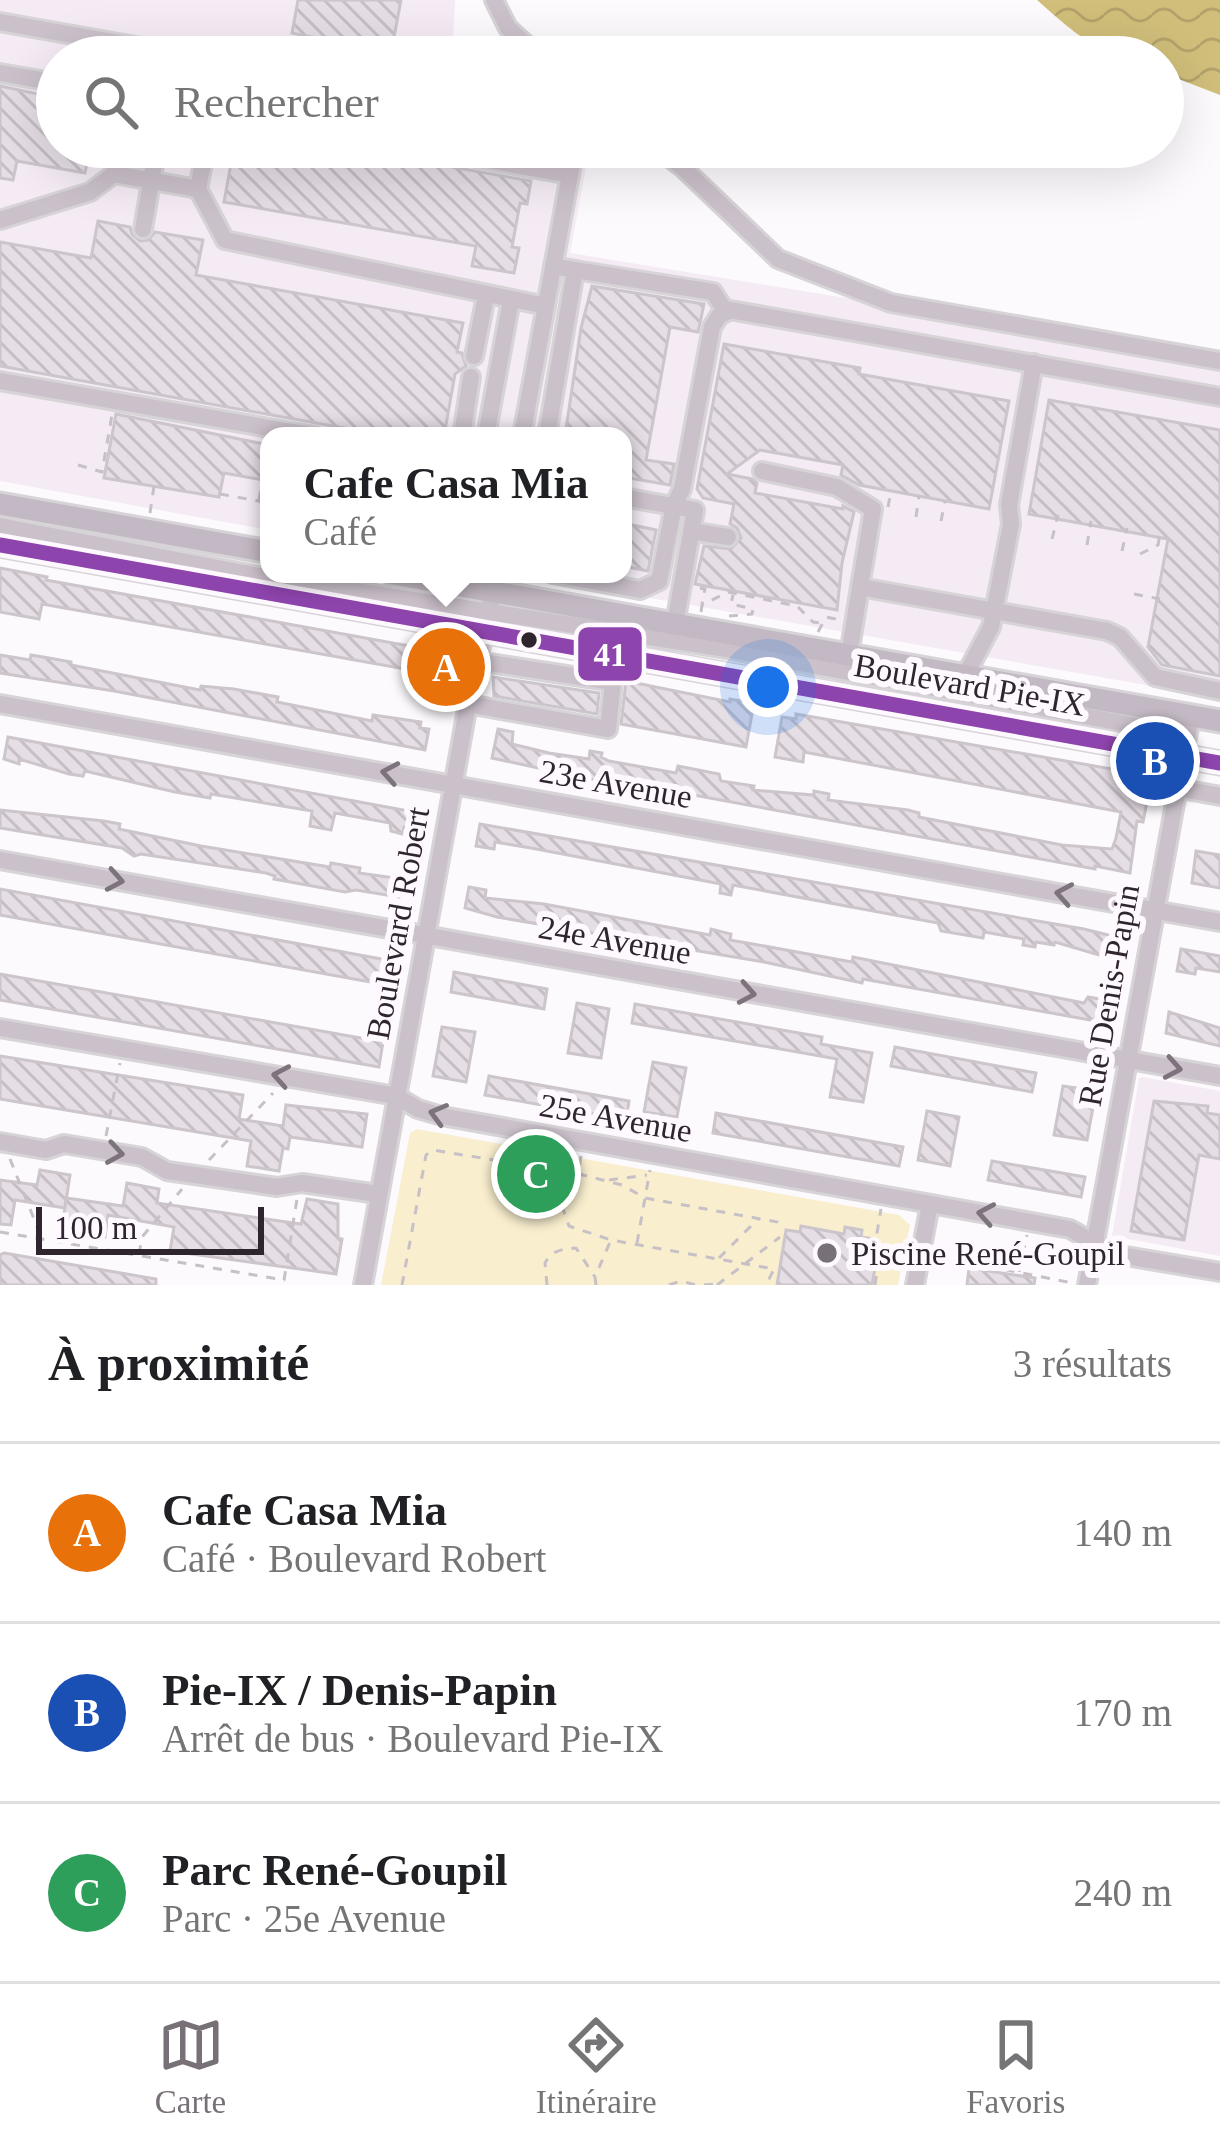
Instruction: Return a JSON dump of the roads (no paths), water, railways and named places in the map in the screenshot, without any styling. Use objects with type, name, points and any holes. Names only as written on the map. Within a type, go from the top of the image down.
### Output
[{"type":"main road","points":[[0,504],[260,550]]},
{"type":"main road","name":"Boulevard Pie-IX","points":[[0,545],[260,575]]},
{"type":"main road","name":"Boulevard Pie-IX","points":[[327,583],[490,602],[668,633],[849,656],[1220,721]]},
{"type":"main road","name":"Boulevard Pie-IX","points":[[424,583],[490,602],[554,644],[1220,763]]},
{"type":"street","points":[[494,0],[517,36]]},
{"type":"street","points":[[0,22],[74,36]]},
{"type":"street","points":[[0,73],[36,79]]},
{"type":"street","points":[[0,220],[90,192],[115,168]]},
{"type":"street","points":[[143,230],[153,168]]},
{"type":"street","points":[[202,168],[198,189],[225,240],[546,306]]},
{"type":"street","points":[[531,168],[570,175]]},
{"type":"street","points":[[524,427],[570,168]]},
{"type":"street","points":[[683,168],[778,259],[891,303],[1220,361]]},
{"type":"street","points":[[114,174],[198,189]]},
{"type":"street","points":[[553,266],[713,292],[726,312]]},
{"type":"street","points":[[548,427],[574,270]]},
{"type":"street","points":[[474,356],[485,296]]},
{"type":"street","points":[[488,427],[511,300]]},
{"type":"street","points":[[602,583],[640,590],[653,586],[662,573],[711,331],[726,312],[743,311],[1220,397]]},
{"type":"street","points":[[502,351],[536,357]]},
{"type":"street","points":[[965,676],[989,633],[1011,524],[1009,505],[1034,363]]},
{"type":"street","points":[[463,427],[471,377]]},
{"type":"street","points":[[0,381],[263,427]]},
{"type":"street","points":[[763,471],[837,487],[873,509],[849,656]]},
{"type":"street","points":[[632,499],[695,510],[668,633]]},
{"type":"street","points":[[0,526],[260,574]]},
{"type":"street","points":[[692,531],[728,538]]},
{"type":"street","points":[[206,541],[260,563]]},
{"type":"street","points":[[317,583],[490,602]]},
{"type":"street","points":[[860,587],[1112,633],[1160,680],[1220,691]]},
{"type":"street","name":"Boulevard Robert","points":[[363,1285],[490,602]]},
{"type":"street","points":[[668,633],[772,683]]},
{"type":"street","points":[[668,633],[721,648],[1165,731],[1191,716]]},
{"type":"street","points":[[549,671],[554,644]]},
{"type":"street","points":[[468,704],[608,729],[618,655]]},
{"type":"street","points":[[476,661],[614,682]]},
{"type":"street","name":"23e Avenue","points":[[0,704],[1220,922]]},
{"type":"street","name":"Rue Denis-Papin","points":[[1086,1285],[1191,716]]},
{"type":"street","points":[[1176,788],[1220,796]]},
{"type":"street","name":"24e Avenue","points":[[0,860],[1220,1076]]},
{"type":"street","name":"25e Avenue","points":[[0,1028],[396,1096],[430,1114],[1070,1229],[1114,1254],[1220,1272]]},
{"type":"street","points":[[1,1142],[46,1150],[64,1144],[142,1157],[167,1171],[378,1195]]},
{"type":"street","points":[[915,1285],[930,1204]]},
{"type":"water","points":[[1037,0],[1220,0],[1220,95],[1184,81],[1184,36],[1081,36]]},
{"type":"place","name":"Cafe Casa Mia","points":[[446,667]]},
{"type":"place","name":"Pie-IX / Denis-Papin","points":[[1155,761]]},
{"type":"place","name":"Parc René-Goupil","points":[[536,1174]]},
{"type":"place","name":"Piscine René-Goupil","points":[[827,1253]]}]
